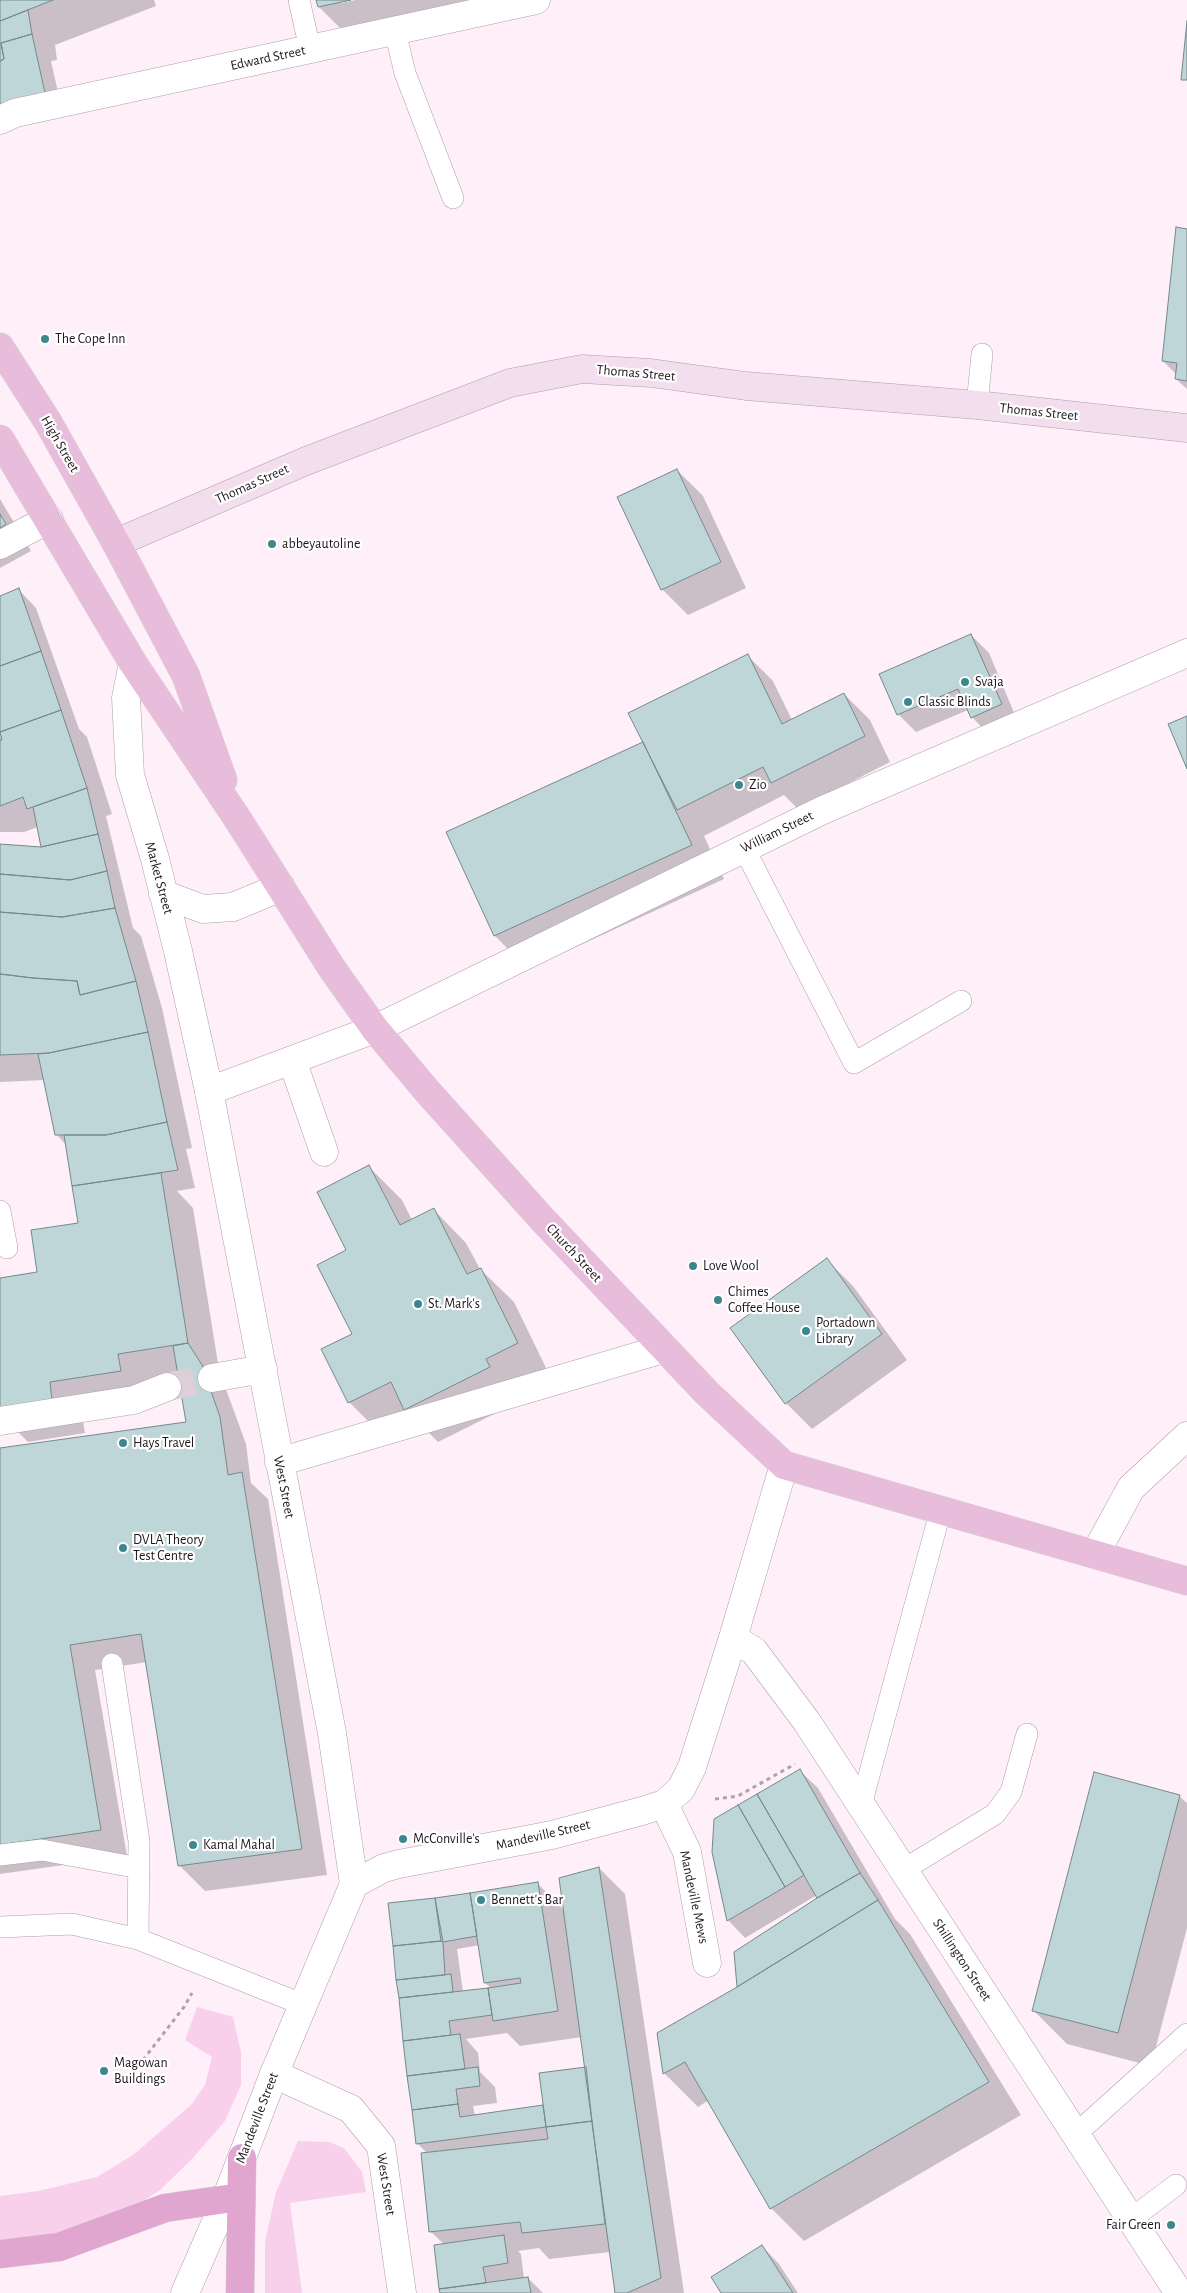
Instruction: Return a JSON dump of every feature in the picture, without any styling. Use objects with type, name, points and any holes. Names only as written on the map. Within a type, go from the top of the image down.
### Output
[{"type":"highway","points":[[240,2293],[242,2158]]},
{"type":"highway","points":[[0,2254],[59,2247],[165,2208],[226,2199]]},
{"type":"main road","name":"High Street","points":[[0,347],[48,422],[116,543]]},
{"type":"main road","name":"Thomas Street","points":[[116,543],[306,461],[510,383],[582,369],[651,373],[746,386],[976,405],[1187,428]]},
{"type":"main road","points":[[0,439],[133,663],[237,818],[333,970],[375,1030]]},
{"type":"main road","points":[[116,543],[186,676],[237,818]]},
{"type":"main road","name":"Church Street","points":[[375,1030],[537,1213],[664,1349],[784,1465]]},
{"type":"main road","points":[[784,1465],[1187,1582]]},
{"type":"street","name":"Edward Street","points":[[0,120],[15,113],[536,0]]},
{"type":"street","points":[[0,545],[49,519]]},
{"type":"street","name":"William Street","points":[[209,1091],[375,1030],[823,810],[1187,653]]},
{"type":"street","name":"Market Street","points":[[133,663],[126,698],[130,774],[163,894],[209,1091]]},
{"type":"street","points":[[163,894],[203,909],[233,908],[281,887]]},
{"type":"street","points":[[292,1060],[324,1152]]},
{"type":"street","name":"West Street","points":[[209,1091],[332,1733],[354,1884]]},
{"type":"street","points":[[279,1462],[664,1349]]},
{"type":"street","points":[[212,1378],[263,1369]]},
{"type":"street","points":[[0,1421],[134,1400],[167,1387]]},
{"type":"street","points":[[1095,1554],[1130,1488],[1187,1436]]},
{"type":"street","name":"Mandeville Street","points":[[185,2293],[226,2199],[274,2074],[354,1884],[384,1868],[552,1835],[664,1804],[681,1789],[692,1767],[733,1638],[784,1465]]},
{"type":"street","name":"Shillington Street","points":[[733,1638],[754,1651],[824,1748],[1179,2293]]},
{"type":"street","name":"Mandeville Mews","points":[[664,1804],[687,1852],[708,1963]]},
{"type":"street","points":[[349,1852],[384,1868]]},
{"type":"street","name":"West Street","points":[[274,2074],[351,2108],[381,2146],[402,2293]]},
{"type":"lane","points":[[299,0],[310,49]]},
{"type":"lane","points":[[395,31],[405,73],[453,198]]},
{"type":"lane","points":[[976,405],[982,354]]},
{"type":"lane","points":[[744,848],[854,1063],[961,1001]]},
{"type":"lane","points":[[0,1211],[6,1248]]},
{"type":"lane","points":[[861,1805],[942,1510]]},
{"type":"lane","points":[[112,1664],[138,1841],[138,1939]]},
{"type":"lane","points":[[903,1870],[995,1814],[1011,1792],[1027,1734]]},
{"type":"lane","points":[[0,1855],[42,1850],[139,1868]]},
{"type":"lane","points":[[0,1927],[72,1924],[138,1939],[204,1967],[304,2005]]},
{"type":"lane","points":[[1076,2134],[1187,2034]]},
{"type":"lane","points":[[1131,2219],[1176,2185]]},
{"type":"path","points":[[664,1804],[738,1796],[824,1748]]},
{"type":"path","points":[[143,2060],[184,2007],[204,1967]]},
{"type":"shaded area","points":[[197,2007],[233,2017],[241,2052],[241,2085],[225,2121],[192,2159],[160,2190],[125,2213],[78,2232],[0,2245],[0,2196],[38,2191],[97,2177],[133,2155],[191,2105],[205,2085],[212,2057],[185,2040]]},
{"type":"shaded area","points":[[298,2141],[329,2142],[344,2148],[362,2172],[366,2192],[290,2203],[302,2293],[265,2293],[265,2242],[276,2192]]},
{"type":"building","points":[[0,0],[53,0],[0,21]]},
{"type":"building","points":[[316,0],[351,0],[318,7]]},
{"type":"building","points":[[28,10],[32,34],[1,43],[4,59],[0,61],[0,21]]},
{"type":"building","points":[[1187,21],[1187,80],[1181,80]]},
{"type":"building","points":[[32,34],[45,93],[0,108],[0,61],[4,59],[1,43]]},
{"type":"building","points":[[1176,227],[1187,229],[1187,381],[1175,379],[1177,363],[1162,361]]},
{"type":"building","points":[[677,469],[721,562],[661,590],[617,497]]},
{"type":"building","points":[[0,514],[6,524],[0,528]]},
{"type":"building","points":[[19,588],[41,651],[0,666],[0,596]]},
{"type":"building","points":[[971,634],[1002,704],[971,718],[958,689],[897,715],[879,674]]},
{"type":"building","points":[[41,651],[61,710],[0,732],[0,666]]},
{"type":"building","points":[[748,654],[782,724],[844,693],[865,736],[771,783],[763,767],[677,810],[628,713]]},
{"type":"building","points":[[61,710],[87,788],[27,809],[23,797],[0,806],[0,740],[2,740],[0,732]]},
{"type":"building","points":[[1187,716],[1187,769],[1168,724]]},
{"type":"building","points":[[643,742],[692,845],[494,936],[446,832]]},
{"type":"building","points":[[87,788],[98,834],[41,847],[33,807]]},
{"type":"building","points":[[98,834],[107,871],[70,880],[0,874],[0,844],[41,847]]},
{"type":"building","points":[[107,871],[115,908],[62,917],[0,912],[0,874],[70,880]]},
{"type":"building","points":[[115,908],[136,981],[80,995],[77,981],[0,974],[0,912],[62,917]]},
{"type":"building","points":[[0,974],[77,981],[80,995],[136,981],[148,1032],[49,1053],[0,1055]]},
{"type":"building","points":[[148,1032],[167,1122],[106,1135],[55,1135],[38,1054]]},
{"type":"building","points":[[167,1122],[178,1170],[72,1186],[64,1135],[106,1135]]},
{"type":"building","name":"St. Mark's","points":[[369,1165],[400,1225],[434,1208],[467,1274],[481,1268],[518,1343],[486,1359],[490,1367],[404,1410],[391,1382],[348,1403],[321,1349],[352,1334],[317,1265],[346,1250],[317,1192]]},
{"type":"building","points":[[161,1173],[188,1343],[118,1354],[121,1371],[50,1382],[52,1400],[0,1408],[0,1278],[37,1272],[31,1230],[78,1223],[72,1186]]},
{"type":"building","name":"Portadown Library","points":[[827,1258],[882,1334],[785,1404],[730,1328]]},
{"type":"building","points":[[188,1343],[202,1365],[220,1417],[228,1475],[242,1472],[302,1849],[178,1866],[141,1634],[70,1645],[101,1830],[0,1845],[0,1448],[186,1422],[173,1346]]},
{"type":"building","points":[[800,1769],[860,1873],[817,1898],[757,1794]]},
{"type":"building","points":[[1094,1772],[1180,1795],[1118,2033],[1032,2011]]},
{"type":"building","points":[[757,1794],[804,1875],[785,1887],[738,1805]]},
{"type":"building","points":[[738,1805],[785,1887],[727,1921],[712,1852],[714,1819]]},
{"type":"building","points":[[599,1867],[661,2278],[627,2293],[615,2293],[559,1878]]},
{"type":"building","points":[[860,1873],[878,1900],[737,1987],[734,1952],[817,1898]]},
{"type":"building","points":[[538,1882],[558,2011],[493,2021],[488,1988],[521,1983],[520,1978],[484,1983],[470,1893]]},
{"type":"building","points":[[470,1893],[477,1936],[443,1942],[435,1898]]},
{"type":"building","points":[[435,1898],[441,1941],[393,1946],[388,1903]]},
{"type":"building","points":[[878,1900],[989,2082],[770,2209],[685,2062],[663,2074],[657,2033],[737,1987]]},
{"type":"building","points":[[443,1942],[445,1975],[396,1980],[393,1946]]},
{"type":"building","points":[[451,1974],[453,1992],[399,1998],[396,1980]]},
{"type":"building","points":[[488,1988],[492,2015],[449,2021],[451,2035],[403,2041],[399,1998]]},
{"type":"building","points":[[460,2034],[465,2069],[407,2076],[403,2041]]},
{"type":"building","points":[[478,2067],[480,2086],[456,2089],[458,2104],[412,2110],[407,2076]]},
{"type":"building","points":[[586,2067],[592,2121],[546,2127],[539,2073]]},
{"type":"building","points":[[458,2104],[460,2117],[543,2105],[546,2127],[416,2144],[412,2110]]},
{"type":"building","points":[[592,2121],[605,2224],[522,2233],[520,2222],[429,2232],[421,2153],[548,2139],[546,2127]]},
{"type":"building","points":[[504,2235],[508,2263],[483,2267],[486,2283],[439,2289],[434,2245]]},
{"type":"building","points":[[762,2245],[793,2293],[721,2293],[711,2277]]},
{"type":"building","points":[[528,2277],[531,2293],[440,2293],[439,2289]]},
{"type":"tunnel","points":[[167,1387],[212,1378]]},
{"type":"place","name":"The Cope Inn","points":[[45,339]]},
{"type":"place","name":"abbeyautoline","points":[[272,544]]},
{"type":"place","name":"Svaja","points":[[965,682]]},
{"type":"place","name":"Classic Blinds","points":[[908,702]]},
{"type":"place","name":"Zio","points":[[739,785]]},
{"type":"place","name":"Love Wool","points":[[693,1266]]},
{"type":"place","name":"Chimes Coffee House","points":[[718,1300]]},
{"type":"place","name":"St. Mark's","points":[[418,1304]]},
{"type":"place","name":"Portadown Library","points":[[806,1331]]},
{"type":"place","name":"Hays Travel","points":[[123,1443]]},
{"type":"place","name":"DVLA Theory Test Centre","points":[[123,1548]]},
{"type":"place","name":"McConville's","points":[[403,1839]]},
{"type":"place","name":"Kamal Mahal","points":[[193,1845]]},
{"type":"place","name":"Bennett's Bar","points":[[481,1900]]},
{"type":"place","name":"Magowan Buildings","points":[[104,2071]]},
{"type":"place","name":"Fair Green","points":[[1171,2225]]}]
